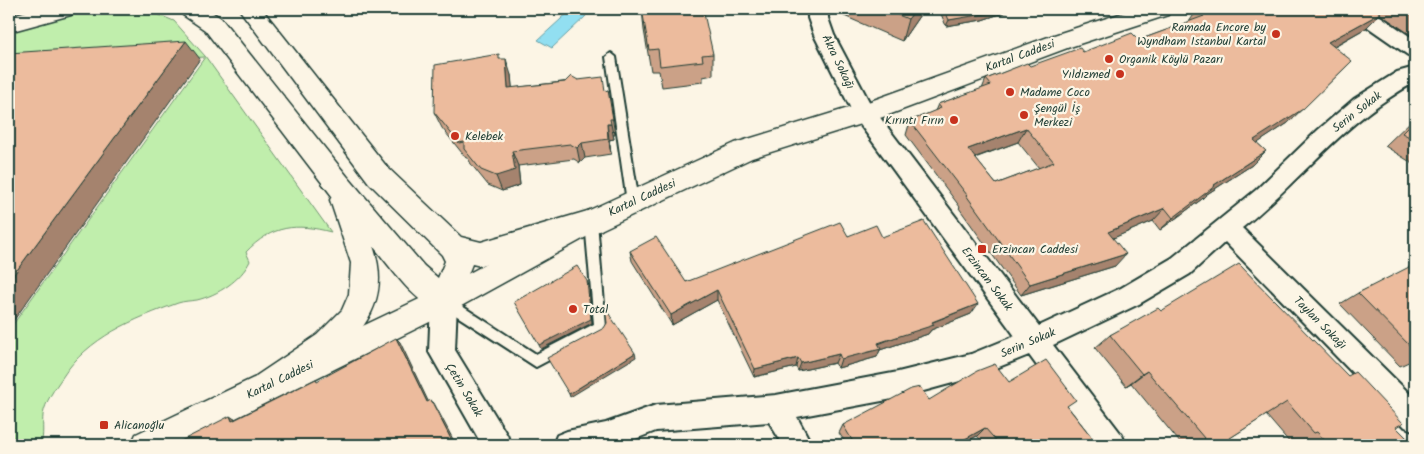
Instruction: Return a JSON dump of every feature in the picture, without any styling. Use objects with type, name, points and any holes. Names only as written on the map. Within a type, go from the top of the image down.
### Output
[{"type":"main road","points":[[9,24],[63,9]]},
{"type":"main road","points":[[191,9],[213,24],[338,184],[414,275],[444,302],[458,261],[453,247],[378,175],[250,9]]},
{"type":"main road","name":"Kartal Caddesi","points":[[147,445],[444,302],[591,222],[744,150],[864,113],[1062,41],[1160,9]]},
{"type":"main road","points":[[267,386],[328,345],[353,319],[363,294],[365,263],[338,184]]},
{"type":"main road","points":[[453,247],[481,254],[591,222]]},
{"type":"street","name":"Akra Sokağı","points":[[818,9],[818,18],[824,35],[864,113]]},
{"type":"street","points":[[1356,9],[1415,50]]},
{"type":"street","name":"Serin Sokak","points":[[567,445],[606,437],[656,418],[776,408],[898,386],[971,366],[1034,342],[1130,296],[1181,266],[1226,226],[1264,197],[1326,136],[1362,105],[1404,78],[1415,75]]},
{"type":"street","name":"Erzincan Sokak","points":[[864,113],[1112,445]]},
{"type":"street","name":"Taylan Sokağı","points":[[1226,226],[1415,418]]},
{"type":"street","name":"Çetin Sokak","points":[[444,302],[442,352],[497,445]]},
{"type":"street","points":[[776,408],[798,445]]},
{"type":"lane","points":[[611,58],[633,202]]},
{"type":"lane","points":[[444,302],[536,361],[600,327],[591,222]]},
{"type":"green space","points":[[99,9],[147,10],[174,21],[205,56],[331,232],[296,227],[275,231],[265,236],[246,252],[250,261],[241,274],[228,286],[205,298],[178,303],[145,316],[113,331],[99,340],[73,364],[51,395],[43,415],[41,445],[9,445],[9,330],[205,57],[9,68],[9,30],[53,17]]},
{"type":"water","points":[[572,9],[586,16],[552,48],[538,40]]},
{"type":"building","points":[[642,9],[703,9],[713,54],[702,55],[703,61],[660,66],[658,49],[649,50]]},
{"type":"building","points":[[884,9],[916,9],[908,19]]},
{"type":"building","points":[[944,9],[1001,9],[949,20]]},
{"type":"building","points":[[1375,9],[1381,13],[1328,42],[1352,61],[1303,109],[1254,140],[1266,151],[1214,185],[1173,218],[1165,208],[1108,232],[1126,254],[1030,284],[967,195],[910,121],[941,108],[938,104],[991,85],[986,79],[1027,63],[1030,66],[1080,48],[1083,52],[1132,33],[1139,40],[1204,16],[1197,10]],"holes":[[[1026,128],[1054,162],[996,184],[968,149]]]},
{"type":"building","points":[[186,41],[9,281],[9,53]]},
{"type":"building","points":[[499,54],[499,59],[506,59],[508,88],[565,82],[571,76],[578,80],[603,77],[605,91],[608,90],[613,119],[610,119],[611,124],[607,124],[608,139],[582,143],[577,148],[570,144],[512,151],[515,170],[496,176],[481,170],[464,149],[464,142],[459,143],[434,112],[435,65]]},
{"type":"building","points":[[1415,120],[1415,140],[1402,133]]},
{"type":"building","points":[[924,221],[978,304],[932,322],[934,325],[878,343],[881,349],[841,359],[839,354],[801,363],[798,358],[755,369],[717,290],[671,315],[630,251],[656,237],[686,282],[840,222],[848,236],[876,225],[882,237]]},
{"type":"building","points":[[1239,264],[1348,376],[1355,372],[1403,423],[1396,427],[1414,445],[1329,445],[1317,432],[1314,433],[1287,402],[1219,445],[1210,445],[1147,371],[1142,374],[1110,335],[1158,308],[1161,311]]},
{"type":"building","points":[[1413,265],[1415,267],[1415,351],[1358,293]]},
{"type":"building","points":[[577,266],[587,281],[591,319],[539,345],[514,302]]},
{"type":"building","points":[[605,308],[635,353],[569,394],[547,358],[604,328],[607,323]]},
{"type":"building","points":[[396,338],[427,402],[431,400],[454,445],[161,445],[175,444],[230,416],[232,421],[316,379],[317,381]]},
{"type":"building","points":[[1046,360],[1076,400],[1067,406],[1098,445],[1000,445],[985,428],[954,445],[855,445],[843,425],[911,389],[920,387],[929,400],[977,371],[995,364],[1009,382]]},
{"type":"place","name":"Ramada Encore by Wyndham Istanbul Kartal","points":[[1276,34]]},
{"type":"place","name":"Organik Köylü Pazarı","points":[[1109,59]]},
{"type":"place","name":"Yıldızmed","points":[[1120,74]]},
{"type":"place","name":"Madame Coco","points":[[1010,92]]},
{"type":"place","name":"Şengül İş Merkezi","points":[[1024,115]]},
{"type":"place","name":"Kırıntı Fırın","points":[[954,120]]},
{"type":"place","name":"Kelebek","points":[[455,136]]},
{"type":"place","name":"Erzincan Caddesi","points":[[982,249]]},
{"type":"place","name":"Total","points":[[573,309]]},
{"type":"place","name":"Alicanoğlu","points":[[104,425]]}]
